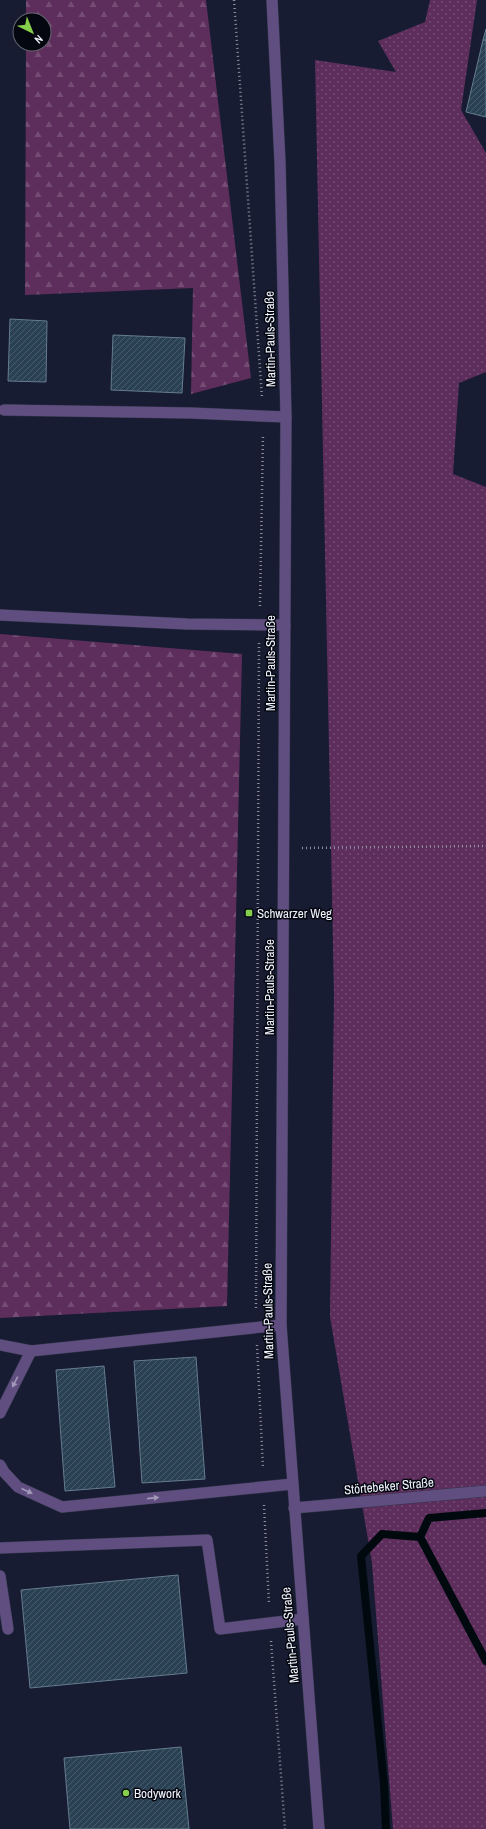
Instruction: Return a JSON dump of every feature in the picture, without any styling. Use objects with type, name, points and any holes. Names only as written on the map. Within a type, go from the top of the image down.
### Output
[{"type":"street","name":"Martin-Pauls-Straße","points":[[272,0],[280,162],[286,417],[281,1325],[319,1829]]},
{"type":"street","points":[[4,410],[191,413],[286,417]]},
{"type":"street","points":[[0,615],[187,624],[285,625]]},
{"type":"street","points":[[0,1345],[30,1351],[281,1325]]},
{"type":"street","points":[[0,1413],[30,1351]]},
{"type":"street","points":[[0,1465],[4,1472],[18,1487],[62,1507],[293,1484]]},
{"type":"street","name":"Störtebeker Straße","points":[[294,1508],[486,1491]]},
{"type":"street","points":[[0,1548],[207,1540],[220,1629],[303,1619]]},
{"type":"street","points":[[0,1576],[8,1629]]},
{"type":"path","points":[[234,0],[264,416],[260,625],[256,1327],[270,1623],[285,1829]]},
{"type":"path","points":[[284,848],[486,846]]},
{"type":"green space","points":[[26,0],[206,0],[251,378],[191,394],[193,288],[25,295],[26,52],[52,52],[52,12],[26,12]]},
{"type":"green space","points":[[430,0],[477,0],[461,110],[486,153],[486,372],[459,383],[453,474],[486,487],[486,1829],[393,1829],[372,1563],[330,1317],[334,994],[315,60],[396,72],[378,41],[425,22]]},
{"type":"green space","points":[[0,634],[242,654],[227,1306],[0,1318]]},
{"type":"building","points":[[486,29],[486,40],[483,40]]},
{"type":"building","points":[[483,40],[486,40],[486,117],[466,112]]},
{"type":"building","points":[[10,319],[47,321],[46,382],[8,381]]},
{"type":"building","points":[[113,335],[185,338],[182,393],[111,390]]},
{"type":"building","points":[[196,1357],[205,1479],[142,1483],[134,1361]]},
{"type":"building","points":[[104,1366],[115,1487],[65,1491],[56,1370]]},
{"type":"building","points":[[178,1575],[187,1673],[30,1688],[21,1590]]},
{"type":"building","name":"Bodywork","points":[[181,1747],[189,1829],[70,1829],[64,1758]]},
{"type":"waterway","points":[[420,1537],[429,1518],[486,1513]]},
{"type":"waterway","points":[[386,1829],[384,1784],[361,1556],[382,1534],[420,1537],[486,1661]]},
{"type":"place","name":"Schwarzer Weg","points":[[249,913]]},
{"type":"place","name":"Bodywork","points":[[126,1793]]}]
